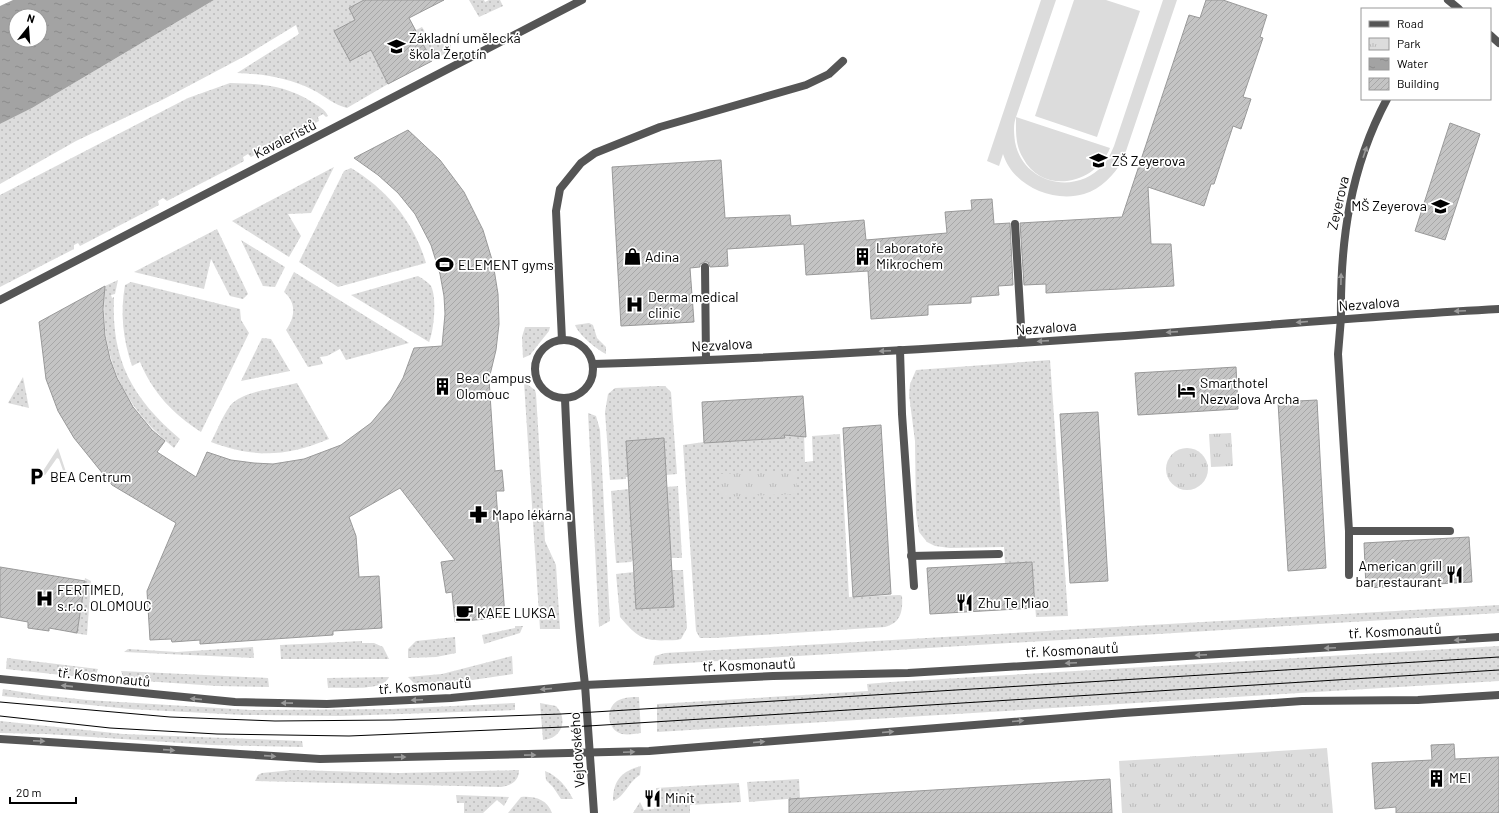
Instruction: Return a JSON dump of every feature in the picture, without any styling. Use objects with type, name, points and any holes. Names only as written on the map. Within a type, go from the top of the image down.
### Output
[{"type":"street","name":"Kavaleristů","points":[[0,300],[582,0]]},
{"type":"street","points":[[1491,36],[1499,43]]},
{"type":"street","points":[[562,340],[556,211],[560,190],[581,163],[595,153],[660,127],[806,84],[829,74],[843,61]]},
{"type":"street","name":"Zeyerova","points":[[1349,575],[1349,531],[1338,354],[1341,318],[1341,267],[1347,214],[1364,155],[1388,100]]},
{"type":"street","points":[[1015,224],[1022,342]]},
{"type":"street","points":[[705,267],[706,359]]},
{"type":"street","name":"Nezvalova","points":[[593,364],[900,350],[1341,318],[1499,309]]},
{"type":"street","points":[[562,340],[578,343],[585,348],[591,356],[593,364],[592,378],[585,390],[577,395],[565,398],[550,395],[542,388],[537,380],[535,370],[536,360],[541,351],[548,344],[562,340]]},
{"type":"street","points":[[900,350],[902,414],[914,586]]},
{"type":"street","points":[[565,398],[569,504],[578,621],[585,685]]},
{"type":"street","points":[[1349,531],[1450,530]]},
{"type":"street","points":[[912,556],[999,554]]},
{"type":"street","name":"tř. Kosmonautů","points":[[0,679],[228,702],[327,704],[451,698],[585,685],[773,676],[908,673],[1499,637]]},
{"type":"street","name":"Vejdovského","points":[[585,685],[594,813]]},
{"type":"street","points":[[0,739],[320,759],[590,754],[649,751],[1124,713],[1302,702],[1418,700],[1499,695]]},
{"type":"green space","points":[[214,0],[364,0],[349,8],[388,84],[347,108],[334,103],[313,90],[295,82],[257,74],[237,73],[299,34],[296,25],[245,56],[162,100],[76,141],[0,184],[0,124],[32,108]]},
{"type":"green space","points":[[469,0],[484,0],[485,2],[489,0],[500,0],[503,6],[479,17]]},
{"type":"green space","points":[[1041,0],[1056,0],[1016,117],[1110,148],[1103,160],[1093,170],[1082,177],[1069,181],[1056,181],[1044,178],[1052,181],[1065,182],[1079,180],[1092,175],[1105,163],[1114,146],[1163,0],[1177,0],[1123,160],[1116,171],[1096,189],[1084,194],[1072,196],[1047,194],[1025,183],[1016,175],[1008,165],[1003,154],[999,166],[987,161]],"holes":[[[1016,117],[1016,138],[1020,153],[1032,170],[1043,177],[1039,176],[1028,168],[1020,156],[1015,142],[1014,126]]]},
{"type":"green space","points":[[1074,0],[1106,0],[1140,11],[1097,137],[1035,116]]},
{"type":"green space","points":[[422,27],[432,43],[445,36],[451,45],[451,50],[432,61],[416,30]]},
{"type":"green space","points":[[230,83],[272,86],[292,92],[319,106],[328,116],[326,117],[323,114],[318,117],[319,121],[251,157],[248,154],[243,157],[244,161],[235,166],[167,201],[163,198],[158,201],[159,205],[80,246],[78,243],[74,245],[74,249],[0,287],[0,195],[188,98]]},
{"type":"green space","points":[[334,167],[311,213],[288,214],[301,236],[289,257],[232,221]]},
{"type":"green space","points":[[351,168],[377,186],[398,209],[414,234],[426,263],[338,287],[299,262],[344,171]]},
{"type":"green space","points":[[217,229],[248,294],[243,299],[230,296],[211,259],[204,289],[134,272]]},
{"type":"green space","points":[[241,240],[285,267],[275,287],[263,286]]},
{"type":"green space","points":[[294,272],[409,343],[346,360],[340,349],[327,356],[320,357],[323,364],[308,367],[286,330],[293,316],[293,306],[288,296],[284,292]]},
{"type":"green space","points":[[418,276],[431,286],[433,291],[434,314],[429,342],[351,295]]},
{"type":"green space","points":[[118,280],[115,294],[111,295],[112,298],[114,297],[116,340],[121,359],[137,393],[163,424],[180,439],[174,448],[140,414],[127,396],[117,376],[110,356],[104,311],[105,286]]},
{"type":"green space","points":[[131,282],[240,309],[241,320],[249,333],[201,432],[181,418],[165,402],[151,383],[140,362],[132,366],[126,346],[123,326],[123,295],[125,285]]},
{"type":"green space","points":[[589,323],[593,325],[597,338],[606,347],[606,354],[588,341],[575,325]]},
{"type":"green space","points":[[525,327],[550,327],[549,331],[530,355],[523,358],[522,337]]},
{"type":"green space","points":[[262,338],[271,339],[290,371],[241,381]]},
{"type":"green space","points":[[1050,360],[1068,616],[1036,617],[1032,562],[1005,564],[1004,547],[950,548],[935,546],[927,542],[919,532],[916,514],[915,441],[909,395],[910,384],[916,370]]},
{"type":"green space","points":[[23,377],[29,408],[8,403]]},
{"type":"green space","points":[[524,382],[535,390],[536,394],[545,541],[556,565],[560,629],[540,629]]},
{"type":"green space","points":[[297,383],[329,439],[298,449],[270,453],[242,451],[211,442],[227,410],[235,401],[251,393]]},
{"type":"green space","points":[[665,386],[671,392],[677,474],[666,475],[664,438],[626,441],[628,477],[626,477],[626,479],[610,480],[605,412],[608,394],[615,388]]},
{"type":"green space","points":[[588,413],[596,416],[600,430],[610,621],[599,627]]},
{"type":"green space","points":[[1231,433],[1233,466],[1211,467],[1209,434]]},
{"type":"green space","points":[[804,434],[805,462],[813,461],[812,436],[840,434],[849,597],[900,595],[902,596],[902,601],[900,616],[895,623],[885,627],[700,638],[696,631],[683,445],[725,439],[725,442],[785,438],[784,435]]},
{"type":"green space","points":[[58,448],[67,475],[65,476],[59,459],[57,458],[45,475],[41,474]]},
{"type":"green space","points":[[1183,448],[1191,448],[1199,451],[1205,457],[1208,469],[1205,481],[1199,487],[1191,490],[1183,490],[1175,487],[1169,481],[1166,473],[1166,465],[1169,457],[1175,451]]},
{"type":"green space","points":[[796,471],[797,494],[720,497],[719,474]]},
{"type":"green space","points":[[678,486],[682,558],[671,558],[667,487]]},
{"type":"green space","points":[[629,489],[633,560],[631,562],[616,563],[611,491]]},
{"type":"green space","points":[[672,570],[683,570],[687,628],[681,639],[677,640],[651,640],[639,636],[620,617],[616,574],[634,572],[637,609],[674,607]]},
{"type":"green space","points":[[85,578],[91,581],[87,635],[73,633],[77,632]]},
{"type":"green space","points":[[1499,605],[1499,613],[653,665],[655,656],[665,653]]},
{"type":"green space","points":[[515,626],[523,626],[520,633],[484,644],[482,635],[515,628]]},
{"type":"green space","points":[[455,637],[456,653],[436,657],[408,658],[408,649],[416,641]]},
{"type":"green space","points":[[362,641],[362,643],[374,643],[383,647],[389,659],[281,659],[280,645]]},
{"type":"green space","points":[[1499,646],[1499,681],[657,732],[657,704],[868,691],[867,684],[891,682]]},
{"type":"green space","points":[[253,647],[254,658],[124,652],[128,649],[177,652]]},
{"type":"green space","points":[[512,656],[513,674],[431,686],[415,684],[408,677],[442,674]]},
{"type":"green space","points":[[7,658],[98,669],[96,674],[90,678],[6,669]]},
{"type":"green space","points":[[121,671],[268,678],[269,687],[217,686],[129,680],[123,676]]},
{"type":"green space","points":[[389,677],[385,682],[379,685],[362,688],[328,688],[327,678]]},
{"type":"green space","points":[[3,689],[87,700],[251,710],[391,709],[515,703],[515,710],[341,716],[244,715],[129,709],[2,696]]},
{"type":"green space","points":[[639,697],[641,733],[622,734],[617,732],[613,728],[609,719],[609,714],[613,705],[622,699]]},
{"type":"green space","points":[[540,703],[556,706],[562,717],[561,728],[558,732],[549,739],[543,740]]},
{"type":"green space","points":[[0,721],[123,734],[302,741],[303,747],[212,745],[46,734],[0,733]]},
{"type":"green space","points":[[1327,748],[1333,813],[1122,813],[1119,761]]},
{"type":"green space","points":[[641,766],[640,775],[632,781],[621,796],[613,801],[615,787],[620,778],[634,768]]},
{"type":"green space","points":[[293,770],[399,773],[519,770],[519,774],[514,782],[501,787],[255,781],[258,775],[262,773]]},
{"type":"green space","points":[[545,771],[561,782],[573,799],[561,799],[546,780]]},
{"type":"green space","points":[[799,779],[800,798],[749,802],[747,782]]},
{"type":"green space","points":[[739,783],[741,802],[690,805],[690,813],[633,813],[640,802],[644,810],[654,809],[658,801],[656,796],[656,788]]},
{"type":"green space","points":[[456,795],[509,797],[504,806],[497,800],[483,813],[464,813],[464,803],[457,803]]},
{"type":"green space","points":[[521,797],[540,799],[547,804],[552,813],[508,813]]},
{"type":"water","points":[[13,0],[214,0],[32,108],[0,124],[0,6]]},
{"type":"building","name":"Základní umělecká škola Žerotín","points":[[364,0],[444,0],[409,18],[432,61],[388,84],[371,50],[350,61],[334,31],[355,20],[349,8]]},
{"type":"building","points":[[1206,0],[1223,0],[1267,15],[1260,37],[1263,38],[1243,97],[1251,99],[1241,129],[1233,126],[1214,184],[1211,184],[1204,206],[1148,187],[1151,244],[1171,244],[1174,286],[1046,293],[1046,284],[1024,285],[1020,223],[1122,217],[1189,15],[1200,18]]},
{"type":"building","points":[[1450,123],[1480,134],[1445,240],[1415,231]]},
{"type":"building","name":"Bea Campus Olomouc","points":[[408,130],[440,160],[464,192],[483,230],[493,263],[498,294],[499,324],[496,350],[489,379],[495,471],[502,470],[504,491],[496,491],[505,617],[455,622],[452,592],[446,593],[441,562],[455,560],[400,488],[349,517],[356,536],[359,577],[379,576],[382,628],[333,631],[333,635],[200,644],[200,640],[172,642],[171,639],[150,640],[147,591],[176,523],[112,485],[74,438],[58,411],[46,379],[39,322],[105,286],[103,309],[105,336],[110,359],[117,378],[133,407],[152,430],[165,441],[157,452],[196,477],[207,452],[231,460],[273,464],[304,459],[341,445],[371,423],[391,399],[403,378],[414,348],[442,346],[445,314],[444,296],[440,274],[431,245],[415,214],[398,193],[378,175],[354,158]]},
{"type":"building","points":[[721,160],[725,218],[790,215],[791,226],[864,220],[866,240],[947,233],[945,212],[972,210],[971,200],[992,199],[994,224],[1010,223],[1013,285],[998,286],[999,295],[971,297],[971,303],[928,305],[928,315],[871,319],[868,271],[806,275],[804,244],[727,249],[728,266],[710,267],[708,262],[705,262],[700,264],[700,267],[690,268],[694,322],[621,326],[612,167]]},
{"type":"building","name":"Smarthotel Nezvalova Archa","points":[[1236,367],[1238,409],[1138,415],[1135,373]]},
{"type":"building","points":[[803,396],[806,437],[784,435],[785,438],[704,443],[702,402]]},
{"type":"building","points":[[1317,400],[1326,568],[1288,571],[1278,402]]},
{"type":"building","points":[[1098,412],[1108,581],[1070,583],[1060,414]]},
{"type":"building","points":[[881,425],[891,594],[853,597],[843,428]]},
{"type":"building","points":[[664,438],[674,607],[636,609],[626,441]]},
{"type":"building","points":[[1469,537],[1472,582],[1366,588],[1364,543]]},
{"type":"building","points":[[1032,562],[1035,608],[930,614],[927,568]]},
{"type":"building","points":[[0,567],[85,581],[77,633],[49,628],[49,631],[28,628],[28,622],[0,617]]},
{"type":"building","name":"MEI","points":[[1454,744],[1455,759],[1499,757],[1499,813],[1396,813],[1396,807],[1375,809],[1372,763],[1432,760],[1431,745]]},
{"type":"building","points":[[1110,779],[1112,813],[789,813],[789,799]]},
{"type":"tram line","points":[[0,702],[170,717],[275,721],[393,720],[561,714],[1499,657]]},
{"type":"tram line","points":[[0,716],[110,728],[217,734],[349,736],[588,726],[1499,670]]},
{"type":"place","name":"Základní umělecká škola Žerotín","points":[[396,46]]},
{"type":"place","name":"ZŠ Zeyerova","points":[[1099,161]]},
{"type":"place","name":"MŠ Zeyerova","points":[[1440,206]]},
{"type":"place","name":"Laboratoře Mikrochem","points":[[863,256]]},
{"type":"place","name":"Adina","points":[[632,257]]},
{"type":"place","name":"ELEMENT gyms","points":[[445,265]]},
{"type":"place","name":"Derma medical clinic","points":[[635,305]]},
{"type":"place","name":"Bea Campus Olomouc","points":[[443,386]]},
{"type":"place","name":"Smarthotel Nezvalova Archa","points":[[1187,391]]},
{"type":"place","name":"BEA Centrum","points":[[37,477]]},
{"type":"place","name":"Mapo lékárna","points":[[479,515]]},
{"type":"place","name":"American grill bar restaurant","points":[[1455,574]]},
{"type":"place","name":"FERTIMED, s.r.o. OLOMOUC","points":[[44,598]]},
{"type":"place","name":"Zhu Te Miao","points":[[965,603]]},
{"type":"place","name":"KAFE LUKSA","points":[[464,613]]},
{"type":"place","name":"MEI","points":[[1436,778]]},
{"type":"place","name":"Minit","points":[[652,798]]}]
